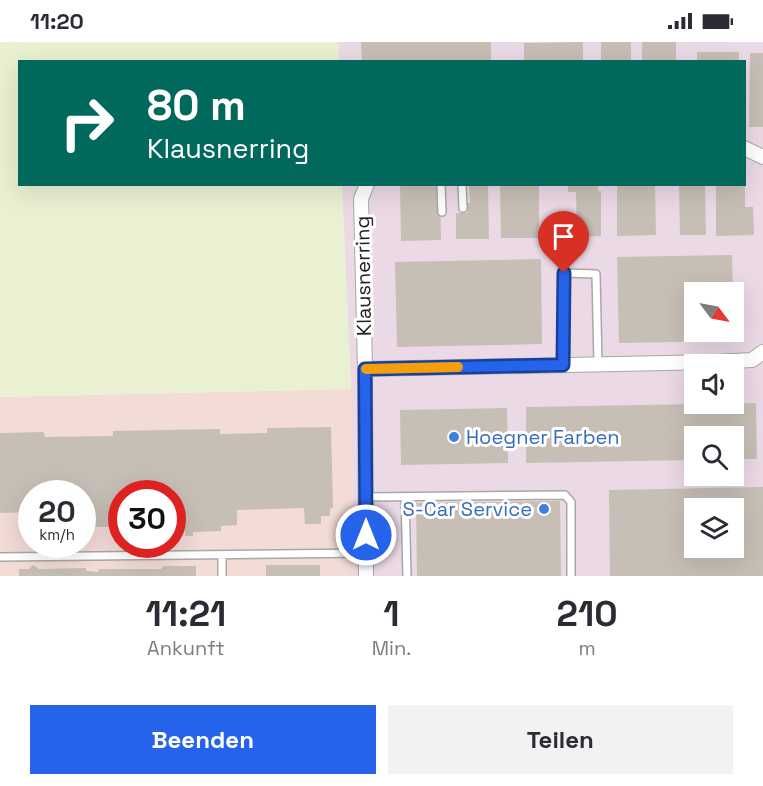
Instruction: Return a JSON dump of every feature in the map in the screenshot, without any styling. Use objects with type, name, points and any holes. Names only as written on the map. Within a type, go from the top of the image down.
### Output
[{"type":"street","points":[[746,149],[763,157]]},
{"type":"street","name":"Klausnerring","points":[[366,186],[361,199],[366,576]]},
{"type":"street","points":[[365,369],[752,360],[763,352]]},
{"type":"lane","points":[[441,186],[442,212]]},
{"type":"lane","points":[[462,186],[463,208]]},
{"type":"lane","points":[[563,365],[564,273],[596,274],[598,364]]},
{"type":"lane","points":[[366,497],[565,495],[571,502],[571,576]]},
{"type":"lane","points":[[405,497],[407,576]]},
{"type":"lane","points":[[0,557],[366,553]]},
{"type":"lane","points":[[222,555],[222,576]]},
{"type":"shaded area","points":[[338,42],[763,42],[763,576],[354,576],[351,389],[342,186],[746,186],[746,60],[339,60]]},
{"type":"shaded area","points":[[351,389],[354,576],[0,576],[0,397]]},
{"type":"green space","points":[[0,42],[338,42],[339,60],[18,60],[18,186],[342,186],[351,389],[0,397]]},
{"type":"building","points":[[361,42],[491,42],[491,60],[362,60]]},
{"type":"building","points":[[583,42],[583,60],[524,60],[524,43]]},
{"type":"building","points":[[601,42],[631,42],[631,60],[601,60]]},
{"type":"building","points":[[642,42],[676,42],[676,60],[642,60]]},
{"type":"building","points":[[697,52],[739,52],[739,60],[697,60]]},
{"type":"building","points":[[750,53],[763,53],[763,127],[749,127]]},
{"type":"building","points":[[400,186],[440,186],[441,240],[401,241]]},
{"type":"building","points":[[469,186],[488,186],[489,239],[456,239],[456,213],[467,213],[467,203],[470,203]]},
{"type":"building","points":[[500,186],[539,186],[539,238],[501,238]]},
{"type":"building","points":[[568,186],[598,186],[598,191],[601,191],[601,236],[577,237],[576,192],[568,192]]},
{"type":"building","points":[[617,186],[655,186],[656,235],[617,236]]},
{"type":"building","points":[[679,186],[705,186],[706,235],[680,235]]},
{"type":"building","points":[[716,186],[745,186],[745,207],[753,207],[754,235],[716,236]]},
{"type":"building","points":[[732,255],[733,282],[684,282],[684,342],[619,343],[617,257]]},
{"type":"building","points":[[541,259],[542,344],[397,347],[395,262]]},
{"type":"building","points":[[744,403],[756,403],[757,459],[744,459],[744,426],[684,426],[684,460],[526,463],[526,407],[684,404],[684,414],[744,414]]},
{"type":"building","name":"Hoegner Farben","points":[[507,408],[508,463],[401,465],[400,410]]},
{"type":"building","points":[[331,427],[333,508],[330,508],[330,516],[321,516],[321,524],[305,524],[304,508],[237,510],[237,525],[221,526],[221,531],[193,532],[193,536],[186,536],[186,480],[108,480],[108,527],[96,527],[96,480],[18,480],[18,512],[0,513],[0,433],[44,432],[45,437],[113,436],[113,431],[220,429],[220,434],[267,433],[267,428]]},
{"type":"building","points":[[763,487],[763,576],[610,576],[609,490]]},
{"type":"building","points":[[560,501],[561,576],[417,576],[416,503]]},
{"type":"building","points":[[33,565],[39,569],[86,568],[86,571],[98,572],[99,569],[161,569],[163,566],[196,566],[196,576],[19,576],[19,569],[29,569]]},
{"type":"building","points":[[266,565],[320,565],[320,576],[266,576]]},
{"type":"slow traffic","points":[[366,369],[458,367]]},
{"type":"place","name":"Hoegner Farben","points":[[454,437]]},
{"type":"place","name":"S-Car Service","points":[[544,509]]},
{"type":"route","points":[[366,535],[365,369],[563,365],[564,273]]}]
